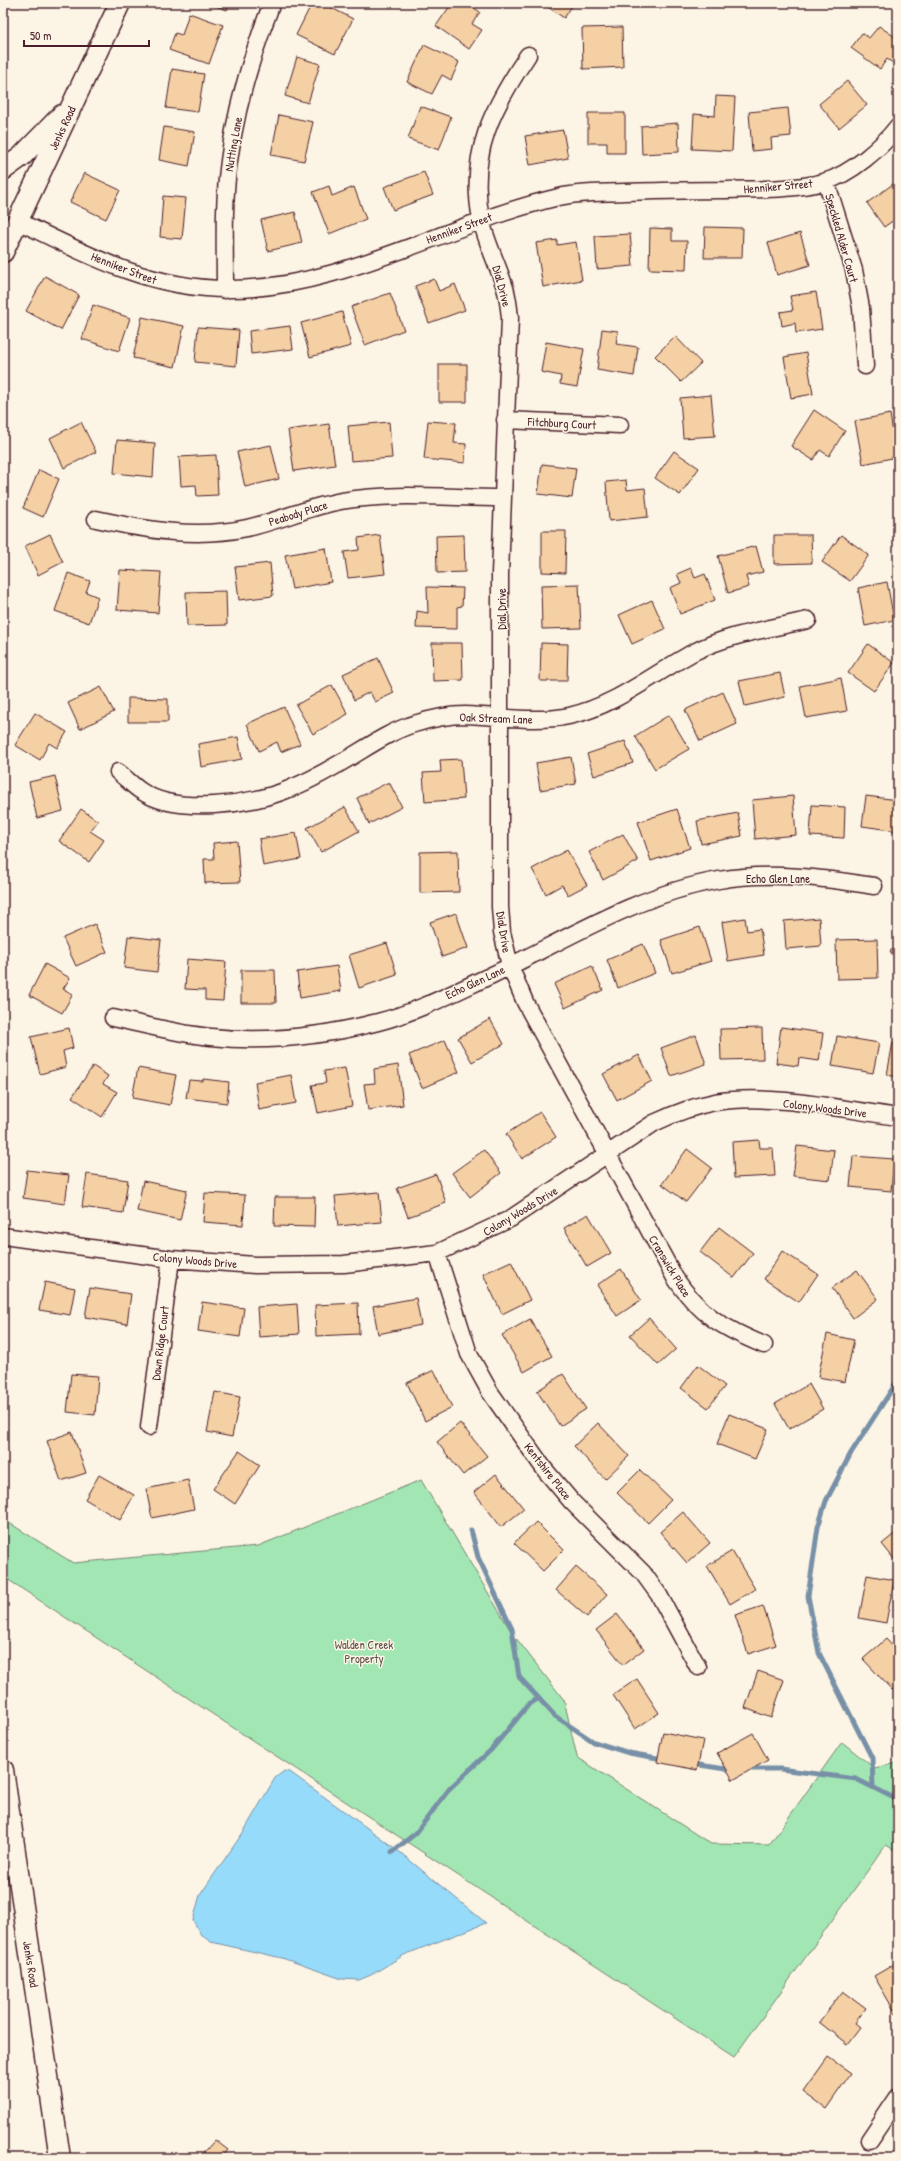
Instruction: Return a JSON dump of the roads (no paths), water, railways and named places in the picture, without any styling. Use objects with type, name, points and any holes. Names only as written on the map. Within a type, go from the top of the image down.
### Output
[{"type":"street","name":"Jenks Road","points":[[3,252],[11,217],[73,103],[120,3]]},
{"type":"street","name":"Nutting Lane","points":[[225,290],[225,207],[228,162],[247,76],[259,36],[272,3]]},
{"type":"street","name":"Dial Drive","points":[[528,55],[505,90],[485,131],[477,176],[481,219],[505,288],[510,318],[502,498],[500,907],[502,932],[510,966],[525,1002],[607,1155]]},
{"type":"street","points":[[3,170],[21,157],[73,103]]},
{"type":"street","name":"Henniker Street","points":[[11,217],[90,256],[140,276],[184,286],[225,290],[266,288],[308,280],[365,262],[481,219],[515,208],[562,196],[579,194],[780,188],[826,181],[862,162],[887,140],[898,126]]},
{"type":"street","name":"Speckled Alder Court","points":[[826,181],[854,270],[861,308],[865,366]]},
{"type":"street","name":"Fitchburg Court","points":[[505,420],[620,425]]},
{"type":"street","name":"Peabody Place","points":[[96,519],[156,531],[205,533],[245,528],[340,501],[366,498],[502,498]]},
{"type":"street","name":"Oak Stream Lane","points":[[118,772],[141,791],[160,800],[208,805],[233,803],[288,790],[341,763],[398,730],[414,724],[463,715],[502,718],[552,718],[569,716],[591,709],[650,679],[694,653],[714,644],[808,620]]},
{"type":"street","name":"Echo Glen Lane","points":[[113,1018],[211,1037],[264,1039],[324,1033],[379,1022],[432,1003],[617,913],[676,890],[721,880],[777,876],[844,881],[874,886]]},
{"type":"street","name":"Colony Woods Drive","points":[[3,1236],[172,1259],[255,1265],[344,1264],[437,1253],[510,1219],[654,1123],[676,1113],[714,1102],[760,1100],[787,1102],[898,1117]]},
{"type":"street","name":"Cranswick Place","points":[[607,1155],[674,1278],[684,1293],[694,1304],[719,1325],[764,1345]]},
{"type":"street","name":"Kentshire Place","points":[[437,1253],[468,1354],[490,1392],[545,1470],[572,1502],[643,1573],[659,1595],[698,1667]]},
{"type":"street","name":"Dawn Ridge Court","points":[[149,1427],[172,1259]]},
{"type":"street","name":"Jenks Road","points":[[3,1770],[60,2158]]},
{"type":"street","points":[[869,2140],[898,2097]]},
{"type":"water","points":[[284,1771],[290,1772],[396,1849],[486,1923],[404,1955],[371,1975],[359,1980],[342,1979],[282,1958],[211,1942],[201,1935],[193,1920],[200,1895],[244,1831],[275,1778]]},
{"type":"waterway","points":[[873,1787],[872,1758],[819,1653],[808,1596],[818,1527],[826,1501],[851,1453],[898,1380]]},
{"type":"waterway","points":[[471,1530],[478,1557],[512,1629],[519,1677],[555,1716],[594,1742],[629,1753],[663,1759]]},
{"type":"waterway","points":[[392,1852],[416,1833],[450,1788],[491,1750],[530,1703],[538,1699]]},
{"type":"waterway","points":[[693,1764],[732,1770]]},
{"type":"waterway","points":[[746,1769],[780,1769],[856,1779],[898,1800]]},
{"type":"park label","name":"Walden Creek Property","points":[[364,1651]]}]
